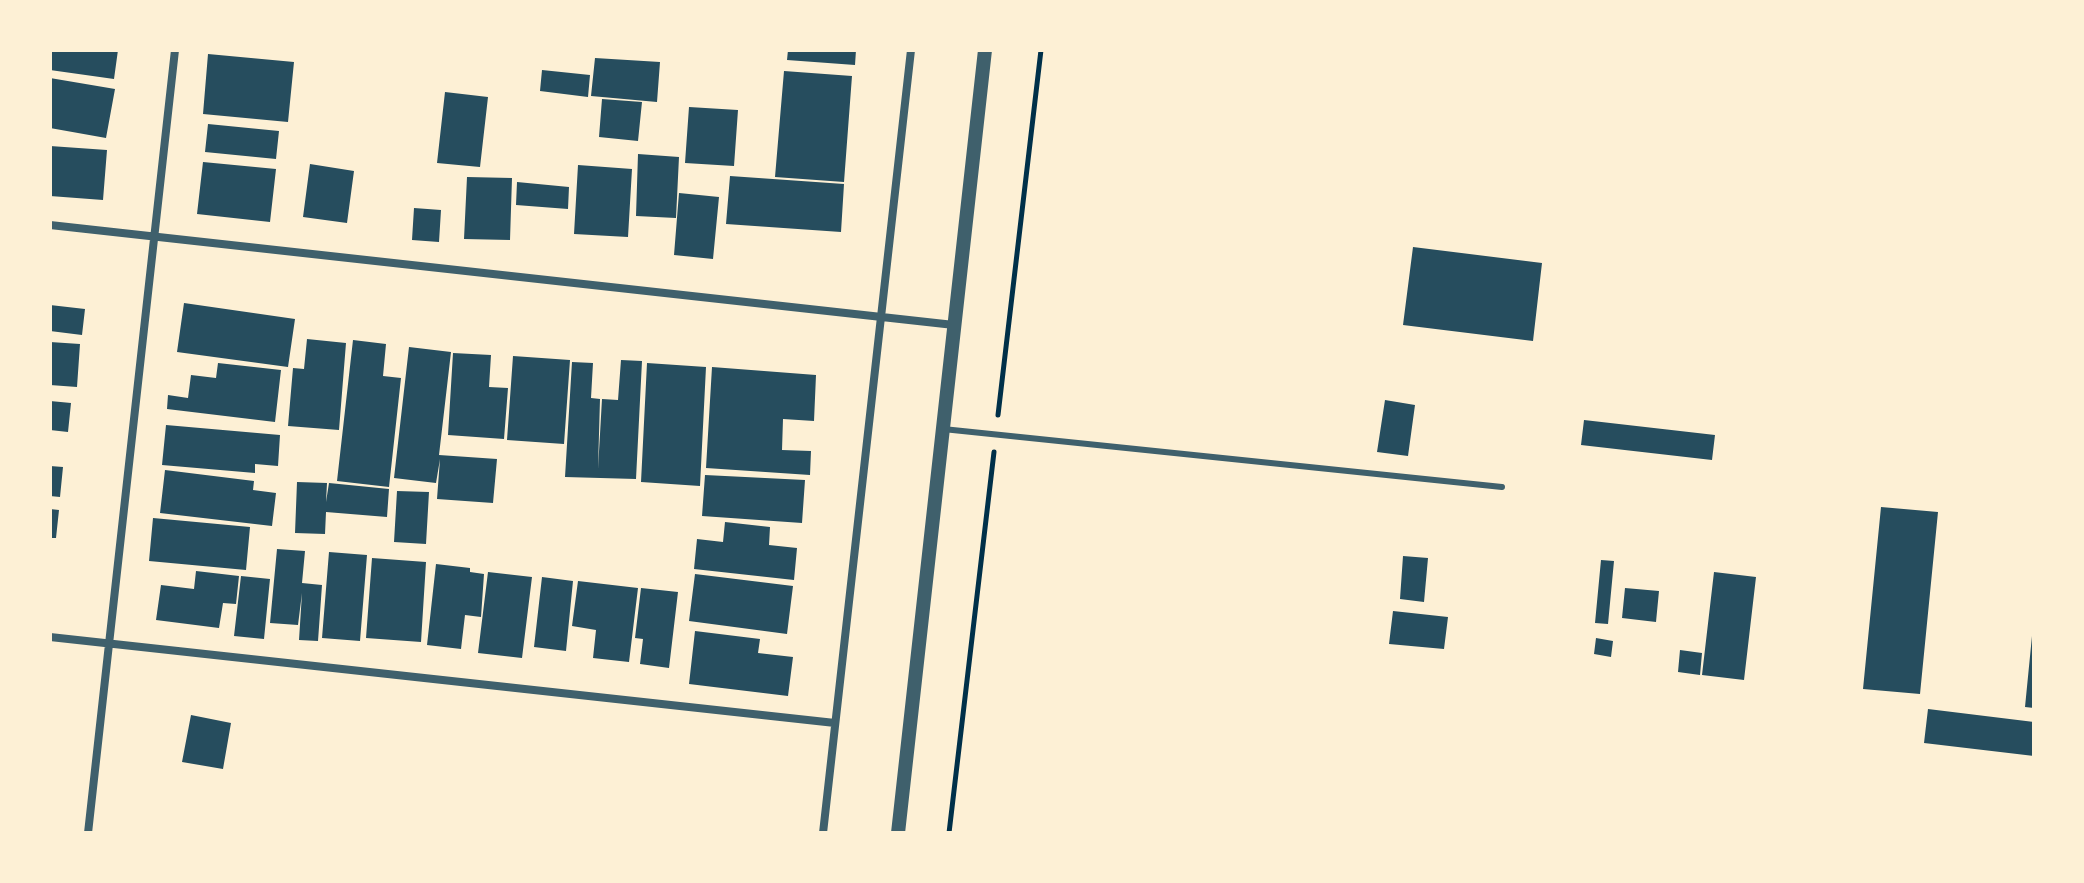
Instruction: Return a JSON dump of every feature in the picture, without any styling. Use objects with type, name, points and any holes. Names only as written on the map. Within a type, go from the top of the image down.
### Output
[{"type":"street","points":[[88,833],[175,50]]},
{"type":"street","points":[[823,833],[911,50]]},
{"type":"street","points":[[898,833],[985,50]]},
{"type":"street","points":[[50,225],[954,325]]},
{"type":"street","points":[[50,637],[835,723]]},
{"type":"lane","points":[[943,429],[1502,487]]},
{"type":"building","points":[[50,50],[118,50],[114,79],[50,70]]},
{"type":"building","points":[[788,50],[856,50],[855,65],[787,60]]},
{"type":"building","points":[[208,54],[294,62],[288,122],[203,114]]},
{"type":"building","points":[[595,58],[660,62],[657,102],[591,96]]},
{"type":"building","points":[[542,70],[590,75],[588,97],[540,91]]},
{"type":"building","points":[[784,71],[852,76],[844,182],[775,177]]},
{"type":"building","points":[[50,78],[115,89],[106,138],[50,128]]},
{"type":"building","points":[[445,92],[488,97],[480,167],[437,163]]},
{"type":"building","points":[[602,99],[642,102],[638,141],[599,137]]},
{"type":"building","points":[[689,107],[738,110],[734,166],[685,163]]},
{"type":"building","points":[[208,124],[279,131],[276,159],[205,152]]},
{"type":"building","points":[[50,146],[107,150],[103,200],[50,196]]},
{"type":"building","points":[[638,154],[679,157],[676,218],[636,216]]},
{"type":"building","points":[[203,162],[276,169],[270,222],[197,214]]},
{"type":"building","points":[[310,164],[354,171],[347,223],[303,217]]},
{"type":"building","points":[[578,165],[632,169],[628,237],[574,234]]},
{"type":"building","points":[[730,176],[844,184],[841,232],[726,224]]},
{"type":"building","points":[[467,177],[512,178],[510,240],[464,239]]},
{"type":"building","points":[[517,182],[569,187],[568,209],[516,205]]},
{"type":"building","points":[[679,193],[719,197],[713,259],[674,255]]},
{"type":"building","points":[[414,208],[441,210],[439,242],[412,240]]},
{"type":"building","points":[[1413,247],[1542,263],[1533,341],[1403,325]]},
{"type":"building","points":[[184,303],[295,319],[288,367],[177,352]]},
{"type":"building","points":[[50,305],[85,309],[82,335],[50,331]]},
{"type":"building","points":[[307,339],[346,343],[339,430],[288,426],[293,368],[304,369]]},
{"type":"building","points":[[353,340],[386,344],[383,376],[401,378],[389,487],[337,481]]},
{"type":"building","points":[[50,342],[80,344],[77,387],[50,385]]},
{"type":"building","points":[[409,347],[451,352],[439,455],[497,459],[493,503],[437,499],[440,459],[436,483],[394,478]]},
{"type":"building","points":[[453,353],[491,355],[489,387],[508,388],[504,439],[448,435]]},
{"type":"building","points":[[513,356],[570,360],[564,444],[507,440]]},
{"type":"building","points":[[621,360],[642,361],[636,479],[565,477],[572,362],[593,363],[591,398],[600,399],[598,469],[602,399],[618,400]]},
{"type":"building","points":[[218,363],[281,370],[275,422],[167,409],[168,395],[188,398],[191,375],[216,378]]},
{"type":"building","points":[[647,363],[706,367],[700,486],[641,482]]},
{"type":"building","points":[[712,367],[816,375],[814,421],[783,419],[782,450],[811,451],[810,475],[706,468]]},
{"type":"building","points":[[1385,400],[1415,405],[1408,456],[1377,452]]},
{"type":"building","points":[[50,401],[71,403],[68,432],[50,430]]},
{"type":"building","points":[[1584,420],[1715,435],[1712,460],[1581,445]]},
{"type":"building","points":[[166,425],[280,435],[278,466],[255,464],[255,473],[162,465]]},
{"type":"building","points":[[50,466],[63,467],[60,497],[50,496]]},
{"type":"building","points":[[165,470],[254,481],[253,490],[276,493],[272,526],[160,513]]},
{"type":"building","points":[[705,475],[805,480],[802,523],[702,516]]},
{"type":"building","points":[[297,482],[327,483],[326,502],[329,483],[389,489],[387,517],[326,512],[325,534],[295,533]]},
{"type":"building","points":[[397,491],[429,492],[426,544],[394,542]]},
{"type":"building","points":[[1881,507],[1938,512],[1920,694],[1863,689]]},
{"type":"building","points":[[50,509],[59,510],[56,538],[50,538]]},
{"type":"building","points":[[153,518],[250,527],[246,570],[149,561]]},
{"type":"building","points":[[725,522],[770,527],[769,545],[797,548],[794,580],[694,569],[697,539],[723,542]]},
{"type":"building","points":[[277,549],[305,551],[302,583],[322,585],[318,641],[299,640],[302,593],[298,625],[270,623]]},
{"type":"building","points":[[329,552],[367,555],[360,641],[322,638]]},
{"type":"building","points":[[1403,556],[1428,558],[1424,602],[1400,599]]},
{"type":"building","points":[[372,558],[426,562],[421,642],[366,638]]},
{"type":"building","points":[[1601,560],[1614,561],[1608,624],[1595,623]]},
{"type":"building","points":[[436,564],[470,568],[470,572],[484,574],[481,617],[465,615],[461,649],[427,645]]},
{"type":"building","points":[[196,571],[239,576],[236,604],[223,603],[219,628],[156,620],[161,585],[194,589]]},
{"type":"building","points":[[488,572],[532,577],[522,658],[478,653]]},
{"type":"building","points":[[1714,572],[1756,577],[1744,680],[1702,675]]},
{"type":"building","points":[[695,574],[793,586],[787,634],[689,621]]},
{"type":"building","points":[[241,576],[270,579],[264,639],[234,636]]},
{"type":"building","points":[[542,577],[573,581],[566,651],[534,647]]},
{"type":"building","points":[[578,581],[638,588],[629,662],[593,658],[596,630],[572,626]]},
{"type":"building","points":[[641,588],[678,592],[669,668],[640,664],[643,639],[635,638]]},
{"type":"building","points":[[1625,588],[1659,591],[1656,622],[1622,618]]},
{"type":"building","points":[[1393,611],[1448,617],[1444,649],[1389,644]]},
{"type":"building","points":[[695,631],[760,639],[758,653],[793,657],[788,696],[689,684]]},
{"type":"building","points":[[2034,637],[2034,708],[2025,707]]},
{"type":"building","points":[[1596,638],[1613,641],[1611,657],[1594,654]]},
{"type":"building","points":[[1680,650],[1702,653],[1700,675],[1678,672]]},
{"type":"building","points":[[1928,709],[2034,722],[2034,756],[1924,743]]},
{"type":"building","points":[[191,715],[231,723],[223,769],[182,762]]}]
